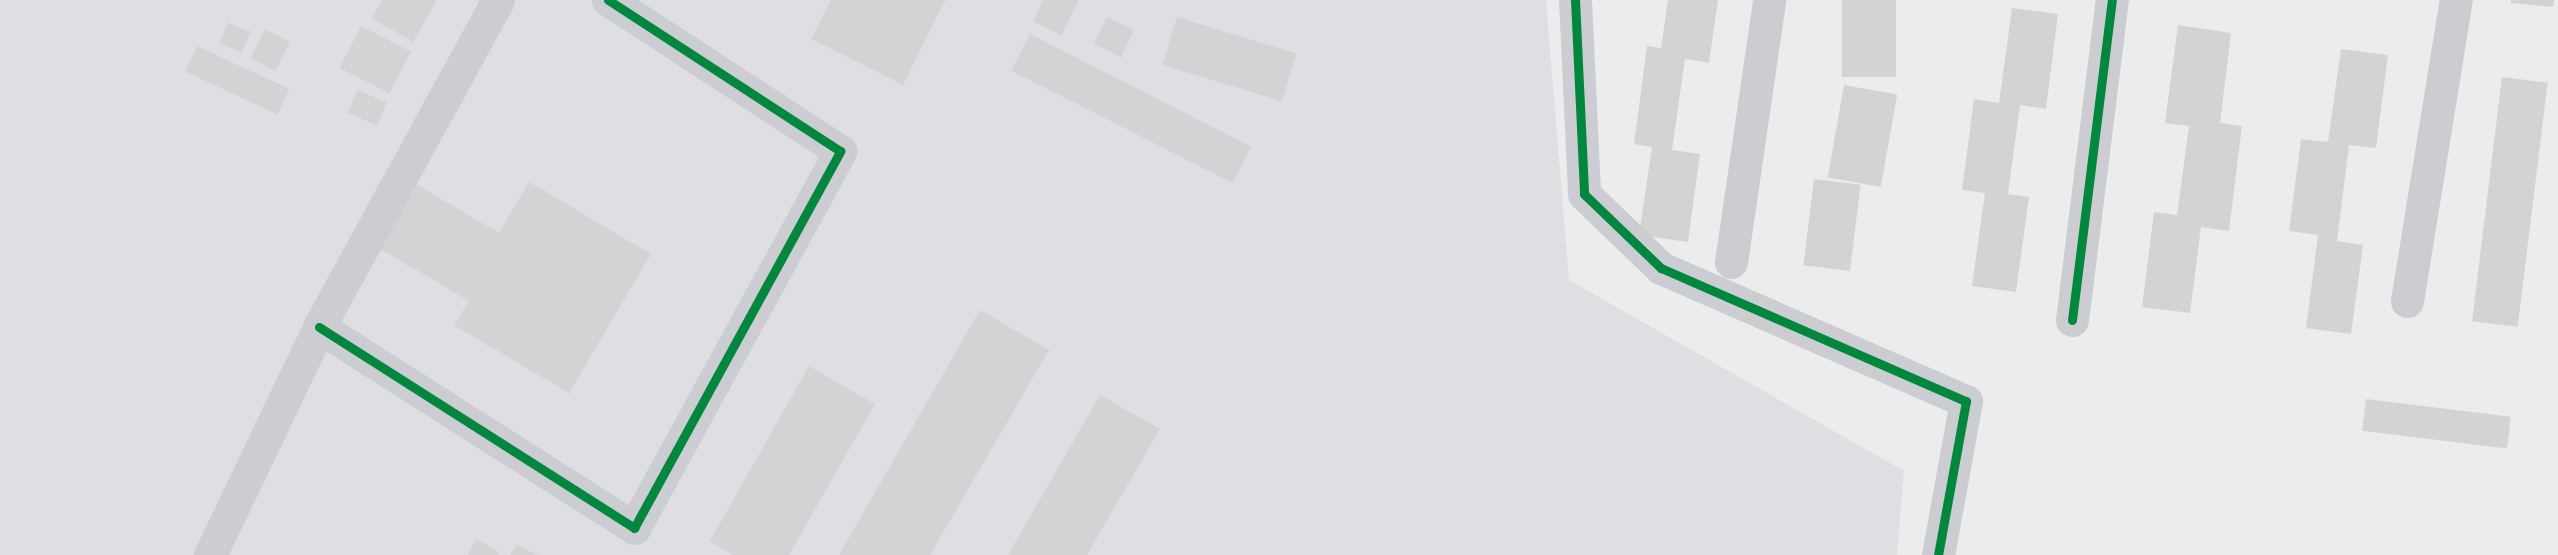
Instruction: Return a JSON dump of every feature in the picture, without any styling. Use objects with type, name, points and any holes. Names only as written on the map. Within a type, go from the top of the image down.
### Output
[{"type":"street","points":[[210,555],[319,327],[498,0]]},
{"type":"street","points":[[319,327],[634,528],[840,151],[608,0]]},
{"type":"street","points":[[1575,0],[1584,194],[1660,268],[1966,401],[1938,555]]},
{"type":"street","points":[[1731,262],[1769,0]]},
{"type":"street","points":[[2072,320],[2112,0]]},
{"type":"street","points":[[2407,301],[2456,0]]},
{"type":"shaded area","points":[[0,0],[1546,0],[1569,280],[1904,471],[1897,555],[0,555]]},
{"type":"building","points":[[382,0],[437,0],[413,42],[372,18]]},
{"type":"building","points":[[831,0],[945,0],[903,85],[811,39]]},
{"type":"building","points":[[1043,0],[1079,0],[1061,36],[1033,21]]},
{"type":"building","points":[[1668,0],[1718,0],[1709,63],[1685,59],[1672,150],[1700,154],[1688,242],[1639,235],[1652,147],[1634,144],[1647,46],[1661,48]]},
{"type":"building","points":[[1842,0],[1896,0],[1896,77],[1842,77]]},
{"type":"building","points":[[2511,0],[2554,0],[2553,7],[2511,3]]},
{"type":"building","points":[[2012,8],[2058,14],[2046,109],[2020,105],[2008,194],[2029,197],[2016,292],[1972,286],[1985,193],[1962,190],[1974,99],[1999,103]]},
{"type":"building","points":[[1107,17],[1134,30],[1121,57],[1094,44]]},
{"type":"building","points":[[1177,17],[1297,54],[1282,101],[1162,65]]},
{"type":"building","points":[[228,23],[250,32],[242,52],[220,43]]},
{"type":"building","points":[[2178,25],[2231,33],[2220,123],[2242,126],[2229,231],[2201,227],[2190,313],[2142,307],[2154,212],[2177,215],[2189,126],[2165,123]]},
{"type":"building","points":[[361,26],[411,51],[390,93],[340,68]]},
{"type":"building","points":[[265,29],[290,42],[275,71],[250,58]]},
{"type":"building","points":[[1030,34],[1251,147],[1232,183],[1011,71]]},
{"type":"building","points":[[197,46],[289,89],[278,114],[185,71]]},
{"type":"building","points":[[2341,49],[2388,55],[2376,148],[2349,145],[2337,241],[2363,245],[2351,334],[2306,328],[2318,235],[2289,231],[2301,139],[2328,142]]},
{"type":"building","points":[[2502,77],[2548,83],[2518,327],[2472,321]]},
{"type":"building","points":[[1844,85],[1897,94],[1881,187],[1828,178]]},
{"type":"building","points":[[357,90],[387,102],[377,125],[348,113]]},
{"type":"building","points":[[1814,179],[1861,185],[1850,271],[1803,265]]},
{"type":"building","points":[[411,181],[499,233],[529,182],[651,254],[569,393],[454,325],[469,301],[374,245]]},
{"type":"building","points":[[980,310],[1049,350],[930,555],[839,555]]},
{"type":"building","points":[[809,366],[875,404],[789,555],[733,555],[710,541]]},
{"type":"building","points":[[1100,395],[1160,429],[1087,555],[1008,555]]},
{"type":"building","points":[[2366,399],[2511,417],[2507,449],[2362,431]]},
{"type":"building","points":[[476,539],[499,552],[498,555],[468,555]]},
{"type":"building","points":[[516,544],[537,555],[510,555]]},
{"type":"cycle path","points":[[319,327],[634,528],[840,151],[608,0]]},
{"type":"cycle path","points":[[1575,0],[1584,194],[1661,268],[1966,401],[1938,555]]},
{"type":"cycle path","points":[[2072,320],[2112,0]]}]
